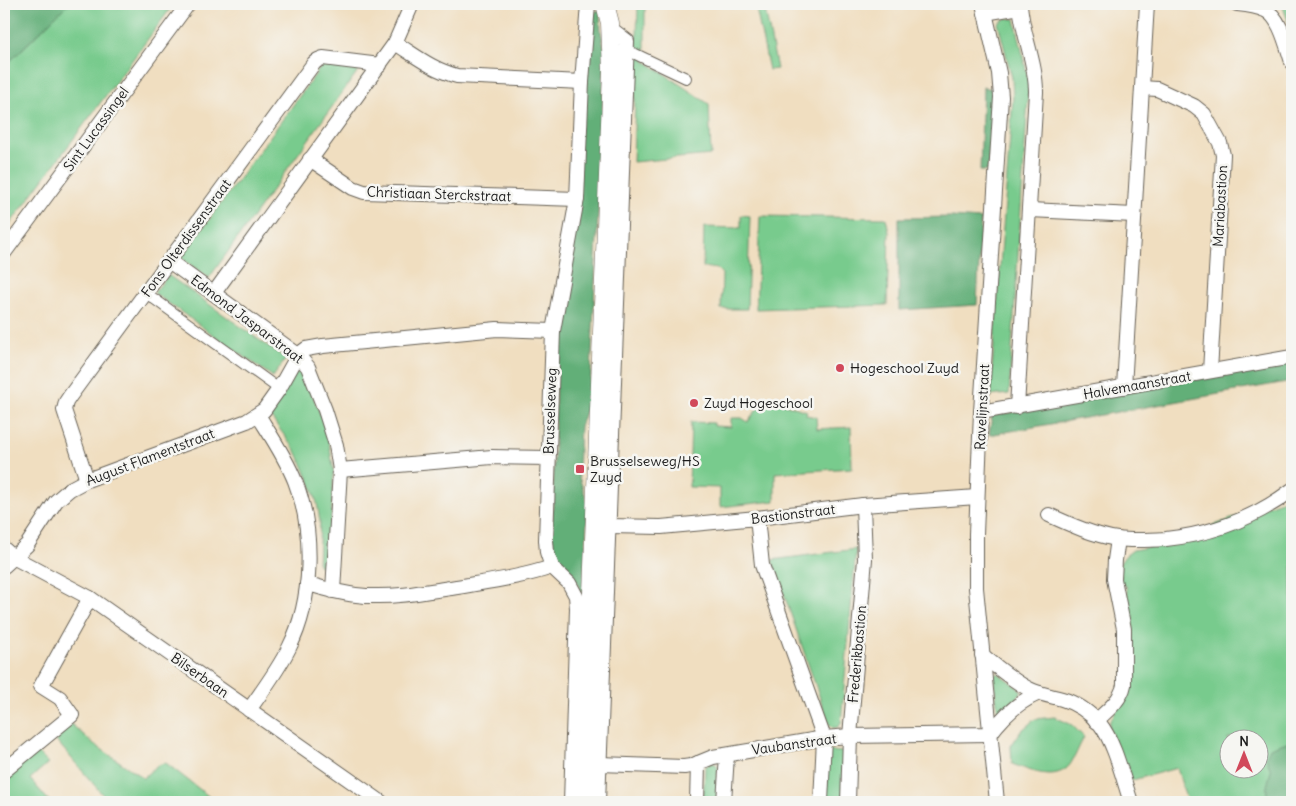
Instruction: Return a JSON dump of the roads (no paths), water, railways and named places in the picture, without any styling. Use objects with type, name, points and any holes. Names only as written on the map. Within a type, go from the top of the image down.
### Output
[{"type":"street","name":"Sint Lucassingel","points":[[4,253],[188,4]]},
{"type":"street","points":[[214,293],[396,43],[412,4]]},
{"type":"street","points":[[598,802],[609,526],[603,498],[612,71],[610,25],[605,4]]},
{"type":"street","points":[[610,25],[619,4]]},
{"type":"street","points":[[1124,387],[1148,4]]},
{"type":"street","points":[[1237,4],[1263,9],[1272,15],[1278,23],[1292,62]]},
{"type":"street","name":"Ravelijnstraat","points":[[997,802],[976,588],[977,497],[981,412],[1001,97],[999,73],[984,8],[1020,5],[1036,84],[1017,407]]},
{"type":"street","name":"Brusselseweg","points":[[552,568],[547,552],[546,540],[553,330],[577,199],[582,82],[592,6]]},
{"type":"street","points":[[584,802],[603,498],[627,50],[627,41],[610,25]]},
{"type":"street","points":[[396,43],[430,66],[443,73],[457,76],[582,82]]},
{"type":"street","points":[[627,50],[686,78]]},
{"type":"street","name":"Fons Olterdissenstraat","points":[[87,480],[64,410],[66,402],[314,63],[323,58],[380,65]]},
{"type":"street","name":"Mariabastion","points":[[1142,88],[1157,89],[1194,106],[1204,114],[1220,143],[1223,155],[1210,372]]},
{"type":"street","name":"Christiaan Sterckstraat","points":[[310,159],[358,191],[577,199]]},
{"type":"street","points":[[1030,210],[1134,215]]},
{"type":"street","name":"Edmond Jasparstraat","points":[[169,261],[298,355],[308,367],[336,445],[340,470],[333,590]]},
{"type":"street","points":[[146,293],[279,389]]},
{"type":"street","points":[[298,355],[306,349],[323,346],[497,329],[553,330]]},
{"type":"street","name":"August Flamentstraat","points":[[7,557],[27,545],[56,501],[70,489],[87,480],[258,415],[264,410],[279,389],[298,355]]},
{"type":"street","name":"Halvemaanstraat","points":[[981,412],[1292,357]]},
{"type":"street","points":[[249,710],[291,644],[301,613],[307,584],[308,537],[304,506],[293,475],[258,415]]},
{"type":"street","points":[[340,470],[492,457],[548,458]]},
{"type":"street","points":[[1049,515],[1092,532],[1118,539],[1151,540],[1178,538],[1219,529],[1248,517],[1292,490]]},
{"type":"street","name":"Bastionstraat","points":[[609,526],[661,527],[863,505],[977,497]]},
{"type":"street","name":"Frederikbastion","points":[[848,802],[850,736],[866,559],[863,505]]},
{"type":"street","points":[[757,518],[762,565],[824,738],[821,802]]},
{"type":"street","points":[[1096,721],[1114,703],[1122,692],[1124,685],[1124,629],[1114,578],[1118,539]]},
{"type":"street","name":"Bilserbaan","points":[[7,557],[90,598],[381,802]]},
{"type":"street","points":[[307,584],[350,594],[395,596],[515,578],[552,568],[569,582],[576,596],[577,608],[571,802]]},
{"type":"street","points":[[4,771],[72,715],[60,698],[41,686],[90,598]]},
{"type":"street","points":[[982,655],[1020,683],[1039,693],[1070,702],[1096,721],[1112,745],[1131,802]]},
{"type":"street","points":[[990,734],[1008,712],[1020,702],[1039,693]]},
{"type":"street","name":"Vaubanstraat","points":[[600,764],[684,767],[726,754],[824,738],[990,734]]},
{"type":"street","points":[[724,802],[726,754]]},
{"type":"street","points":[[697,802],[698,763]]},
{"type":"place","name":"Hogeschool Zuyd","points":[[840,368]]},
{"type":"place","name":"Zuyd Hogeschool","points":[[694,403]]},
{"type":"place","name":"Brusselseweg/HS Zuyd","points":[[580,469]]}]
